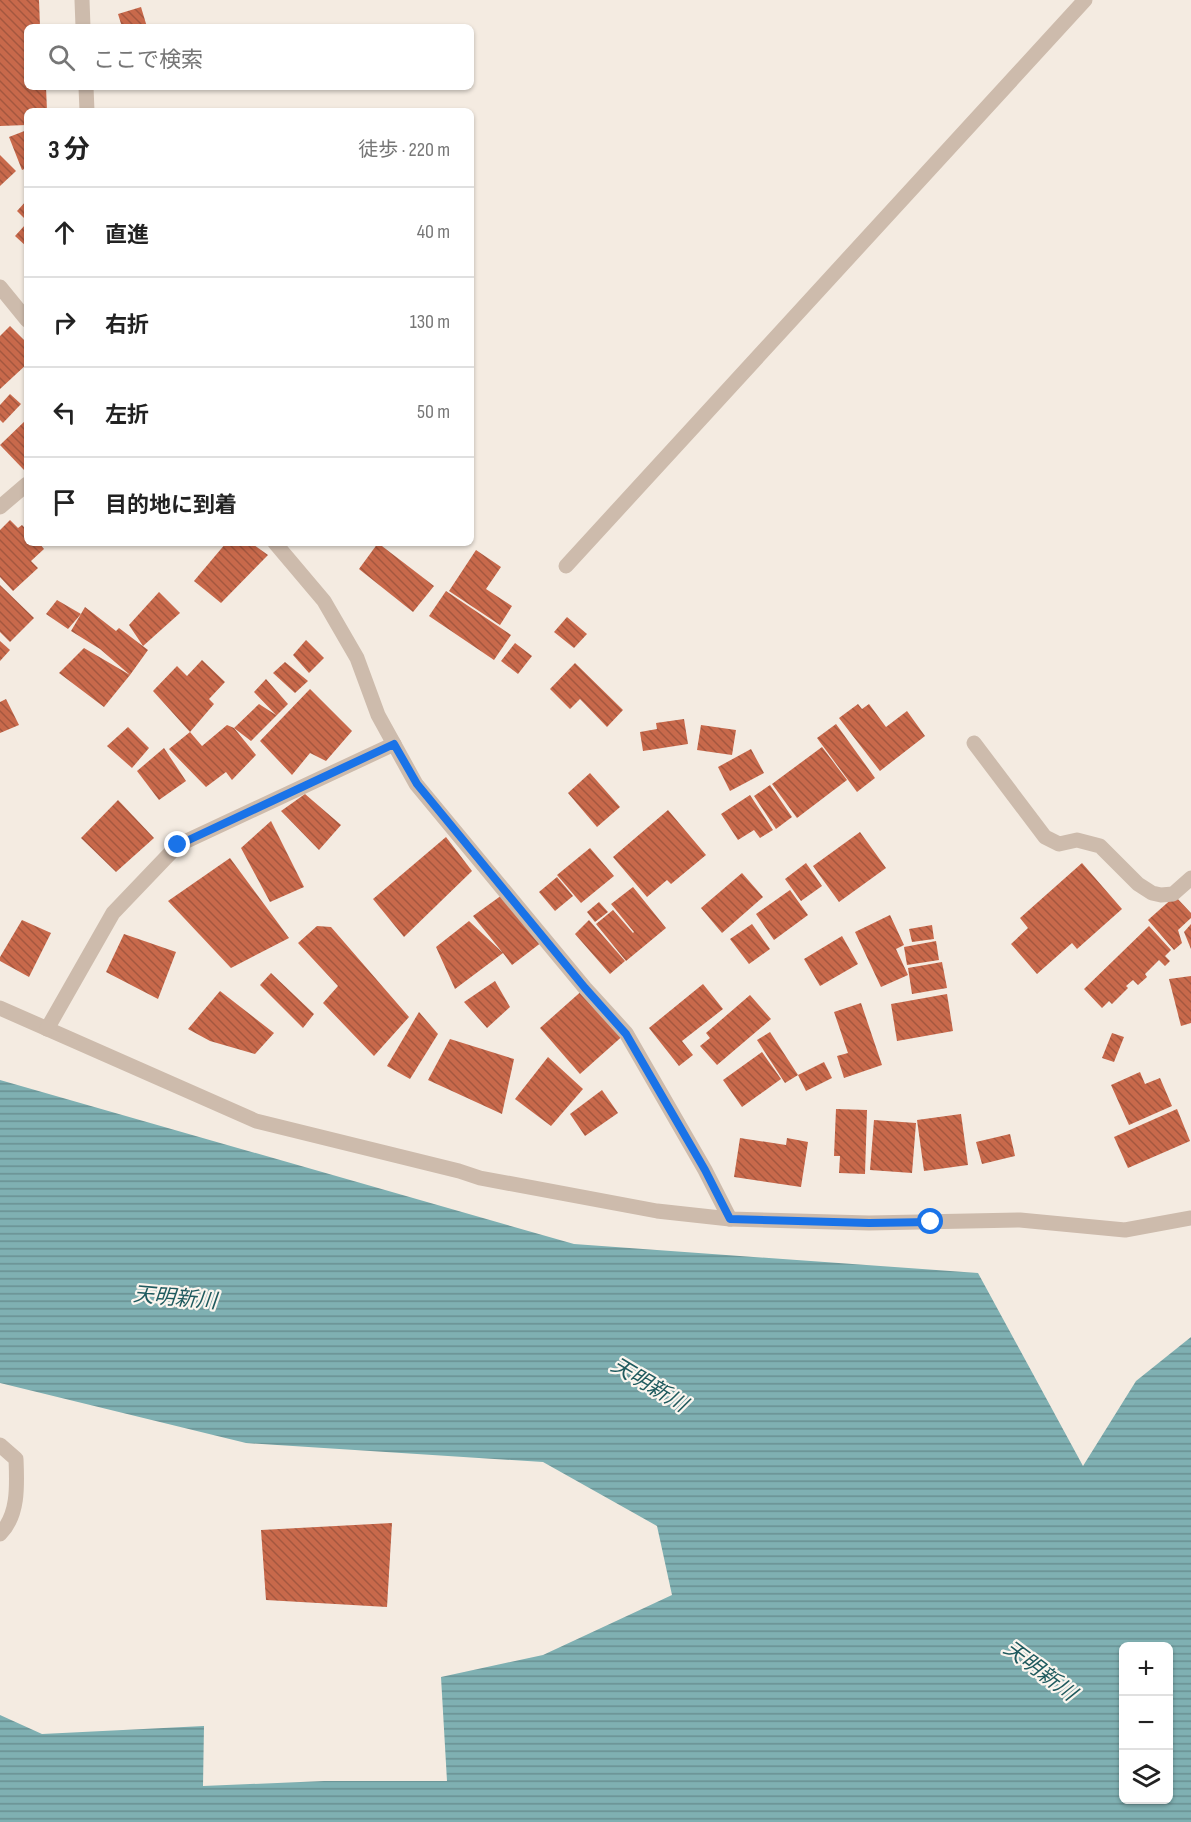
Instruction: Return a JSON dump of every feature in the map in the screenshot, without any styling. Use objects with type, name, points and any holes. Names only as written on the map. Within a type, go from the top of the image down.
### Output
[{"type":"street","points":[[82,0],[83,24]]},
{"type":"street","points":[[566,566],[1085,0]]},
{"type":"street","points":[[86,90],[87,108]]},
{"type":"street","points":[[0,287],[24,317]]},
{"type":"street","points":[[0,507],[24,487]]},
{"type":"street","points":[[278,546],[324,601],[357,658],[378,715],[417,784],[585,988],[626,1034],[705,1170],[730,1219]]},
{"type":"street","points":[[974,743],[1045,837],[1059,844],[1077,840],[1100,846],[1138,884],[1152,893],[1173,894],[1191,878]]},
{"type":"street","points":[[47,1029],[113,913],[178,845],[394,744]]},
{"type":"street","points":[[0,1008],[256,1120],[480,1178],[657,1211],[730,1219],[869,1223],[1020,1220],[1125,1230],[1191,1218]]},
{"type":"street","points":[[0,1445],[16,1458],[17,1495],[8,1527],[0,1534]]},
{"type":"water","name":"天明新川","points":[[0,1080],[574,1244],[978,1273],[1083,1466],[1136,1381],[1191,1337],[1191,1822],[0,1822],[0,1715],[42,1734],[204,1726],[203,1786],[324,1781],[447,1781],[441,1677],[543,1655],[672,1595],[657,1526],[543,1462],[246,1443],[0,1383]]},
{"type":"building","points":[[0,0],[39,0],[40,24],[24,24],[24,90],[46,90],[47,108],[24,108],[24,125],[0,126]]},
{"type":"building","points":[[141,7],[146,24],[121,24],[118,14]]},
{"type":"building","points":[[24,131],[24,169],[22,170],[9,137]]},
{"type":"building","points":[[0,155],[16,171],[0,186]]},
{"type":"building","points":[[24,203],[24,218],[17,211]]},
{"type":"building","points":[[24,226],[24,244],[15,236]]},
{"type":"building","points":[[10,326],[24,340],[24,367],[0,389],[0,336]]},
{"type":"building","points":[[10,394],[21,404],[3,423],[0,420],[0,405]]},
{"type":"building","points":[[24,422],[24,470],[0,445]]},
{"type":"building","points":[[10,520],[18,528],[22,525],[24,527],[24,546],[42,546],[44,549],[31,561],[38,568],[13,591],[0,577],[0,530]]},
{"type":"building","points":[[223,546],[255,546],[268,555],[221,603],[194,581]]},
{"type":"building","points":[[376,546],[382,546],[434,586],[413,612],[359,569]]},
{"type":"building","points":[[476,550],[501,567],[486,589],[512,606],[500,625],[449,591]]},
{"type":"building","points":[[0,585],[34,618],[10,642],[0,632]]},
{"type":"building","points":[[446,591],[511,635],[494,660],[429,616]]},
{"type":"building","points":[[159,592],[180,613],[143,646],[129,625]]},
{"type":"building","points":[[57,600],[81,614],[68,629],[46,614]]},
{"type":"building","points":[[85,607],[116,631],[119,628],[148,650],[130,675],[100,649],[71,631]]},
{"type":"building","points":[[567,617],[587,634],[574,648],[554,632]]},
{"type":"building","points":[[306,640],[324,658],[309,673],[293,655]]},
{"type":"building","points":[[0,641],[10,650],[0,661]]},
{"type":"building","points":[[515,643],[532,656],[518,674],[501,661]]},
{"type":"building","points":[[84,648],[130,675],[104,707],[59,673]]},
{"type":"building","points":[[202,660],[225,682],[209,699],[214,704],[190,732],[153,691],[177,666],[187,676]]},
{"type":"building","points":[[285,662],[308,681],[295,693],[273,673]]},
{"type":"building","points":[[575,663],[623,710],[607,727],[580,699],[570,709],[550,689]]},
{"type":"building","points":[[266,679],[288,704],[251,741],[234,728],[259,704],[276,715],[254,692]]},
{"type":"building","points":[[310,689],[352,731],[326,761],[310,753],[292,775],[260,741]]},
{"type":"building","points":[[6,699],[19,725],[0,733],[0,702]]},
{"type":"building","points":[[858,704],[862,709],[869,704],[886,727],[907,711],[925,736],[880,771],[839,718]]},
{"type":"building","points":[[684,719],[688,744],[643,751],[640,732],[657,729],[656,723]]},
{"type":"building","points":[[836,724],[875,778],[857,792],[817,738]]},
{"type":"building","points":[[227,725],[234,728],[256,755],[232,780],[226,772],[206,787],[169,749],[190,732],[202,746]]},
{"type":"building","points":[[701,725],[736,730],[732,755],[697,750]]},
{"type":"building","points":[[128,727],[149,748],[132,768],[107,746]]},
{"type":"building","points":[[822,747],[847,780],[797,818],[772,784]]},
{"type":"building","points":[[164,748],[186,781],[159,800],[137,771]]},
{"type":"building","points":[[751,749],[764,773],[730,791],[718,767]]},
{"type":"building","points":[[590,773],[620,807],[597,827],[568,793]]},
{"type":"building","points":[[770,785],[792,817],[776,829],[754,796]]},
{"type":"building","points":[[305,794],[341,825],[319,850],[281,811]]},
{"type":"building","points":[[750,795],[773,830],[760,838],[754,830],[738,840],[721,814]]},
{"type":"building","points":[[118,800],[154,838],[116,872],[81,838]]},
{"type":"building","points":[[668,810],[706,855],[671,884],[667,880],[647,897],[613,857]]},
{"type":"building","points":[[271,821],[304,887],[270,902],[241,848]]},
{"type":"building","points":[[860,832],[886,868],[839,902],[813,866]]},
{"type":"building","points":[[446,837],[472,871],[404,937],[373,899]]},
{"type":"building","points":[[590,848],[614,876],[581,903],[557,875]]},
{"type":"building","points":[[230,858],[289,938],[231,968],[168,901]]},
{"type":"building","points":[[806,863],[822,886],[801,901],[785,879]]},
{"type":"building","points":[[1082,863],[1122,909],[1077,949],[1072,943],[1037,974],[1011,944],[1028,928],[1020,918]]},
{"type":"building","points":[[742,873],[763,897],[722,933],[701,908]]},
{"type":"building","points":[[557,877],[573,896],[555,911],[539,892]]},
{"type":"building","points":[[633,887],[666,928],[626,961],[596,924],[613,910],[634,932],[611,904]]},
{"type":"building","points":[[790,890],[808,915],[774,940],[756,914]]},
{"type":"building","points":[[502,895],[542,942],[512,965],[473,916]]},
{"type":"building","points":[[1175,896],[1191,913],[1191,918],[1178,930],[1182,943],[1174,950],[1148,920]]},
{"type":"building","points":[[599,902],[608,912],[595,922],[587,912]]},
{"type":"building","points":[[890,915],[904,945],[896,949],[908,975],[881,987],[855,932]]},
{"type":"building","points":[[22,920],[51,933],[29,977],[0,961],[0,957]]},
{"type":"building","points":[[589,920],[625,961],[610,974],[575,934]]},
{"type":"building","points":[[469,921],[503,953],[455,989],[436,947]]},
{"type":"building","points":[[752,924],[770,949],[749,964],[730,939]]},
{"type":"building","points":[[1191,924],[1191,949],[1184,932]]},
{"type":"building","points":[[932,925],[934,939],[912,942],[909,929]]},
{"type":"building","points":[[317,926],[331,927],[409,1017],[374,1056],[323,1003],[338,986],[298,943]]},
{"type":"building","points":[[1149,926],[1171,950],[1165,956],[1170,961],[1165,966],[1159,960],[1138,985],[1133,980],[1112,1004],[1109,1001],[1102,1008],[1084,989]]},
{"type":"building","points":[[124,934],[176,952],[158,999],[106,972]]},
{"type":"building","points":[[842,936],[858,964],[820,986],[804,959]]},
{"type":"building","points":[[936,941],[939,960],[907,965],[904,947]]},
{"type":"building","points":[[942,962],[947,988],[912,994],[908,968]]},
{"type":"building","points":[[271,973],[314,1014],[303,1028],[260,985]]},
{"type":"building","points":[[1191,976],[1191,1023],[1181,1026],[1169,979]]},
{"type":"building","points":[[495,981],[510,1007],[487,1028],[464,1002]]},
{"type":"building","points":[[703,984],[723,1009],[682,1041],[693,1055],[679,1066],[649,1028]]},
{"type":"building","points":[[585,988],[626,1033],[580,1074],[540,1028]]},
{"type":"building","points":[[220,991],[274,1033],[255,1054],[210,1041],[188,1029]]},
{"type":"building","points":[[947,994],[953,1031],[897,1041],[891,1004]]},
{"type":"building","points":[[750,995],[771,1019],[717,1065],[700,1046],[710,1038],[706,1033]]},
{"type":"building","points":[[861,1003],[882,1065],[844,1078],[837,1056],[848,1053],[834,1012]]},
{"type":"building","points":[[419,1012],[438,1034],[410,1079],[387,1066]]},
{"type":"building","points":[[770,1032],[798,1075],[785,1083],[757,1040]]},
{"type":"building","points":[[1112,1033],[1124,1037],[1114,1062],[1102,1058]]},
{"type":"building","points":[[450,1039],[514,1059],[502,1114],[428,1080]]},
{"type":"building","points":[[762,1052],[781,1079],[742,1107],[723,1080]]},
{"type":"building","points":[[548,1057],[583,1089],[551,1126],[515,1099]]},
{"type":"building","points":[[824,1062],[832,1078],[806,1091],[798,1075]]},
{"type":"building","points":[[1140,1072],[1145,1084],[1160,1078],[1172,1106],[1129,1125],[1111,1085]]},
{"type":"building","points":[[602,1090],[618,1113],[585,1136],[570,1114]]},
{"type":"building","points":[[836,1109],[867,1110],[865,1174],[839,1173],[840,1156],[834,1156]]},
{"type":"building","points":[[1177,1109],[1190,1141],[1128,1168],[1114,1137]]},
{"type":"building","points":[[961,1114],[968,1165],[924,1171],[917,1120]]},
{"type":"building","points":[[874,1120],[916,1123],[912,1173],[870,1170]]},
{"type":"building","points":[[1010,1134],[1015,1156],[982,1164],[976,1142]]},
{"type":"building","points":[[740,1138],[786,1145],[787,1138],[808,1142],[801,1187],[734,1177]]},
{"type":"building","points":[[392,1523],[387,1607],[266,1600],[261,1530]]},
{"type":"route","points":[[178,845],[394,744],[417,784],[585,988],[626,1034],[705,1170],[730,1219],[869,1223],[931,1222]]}]
